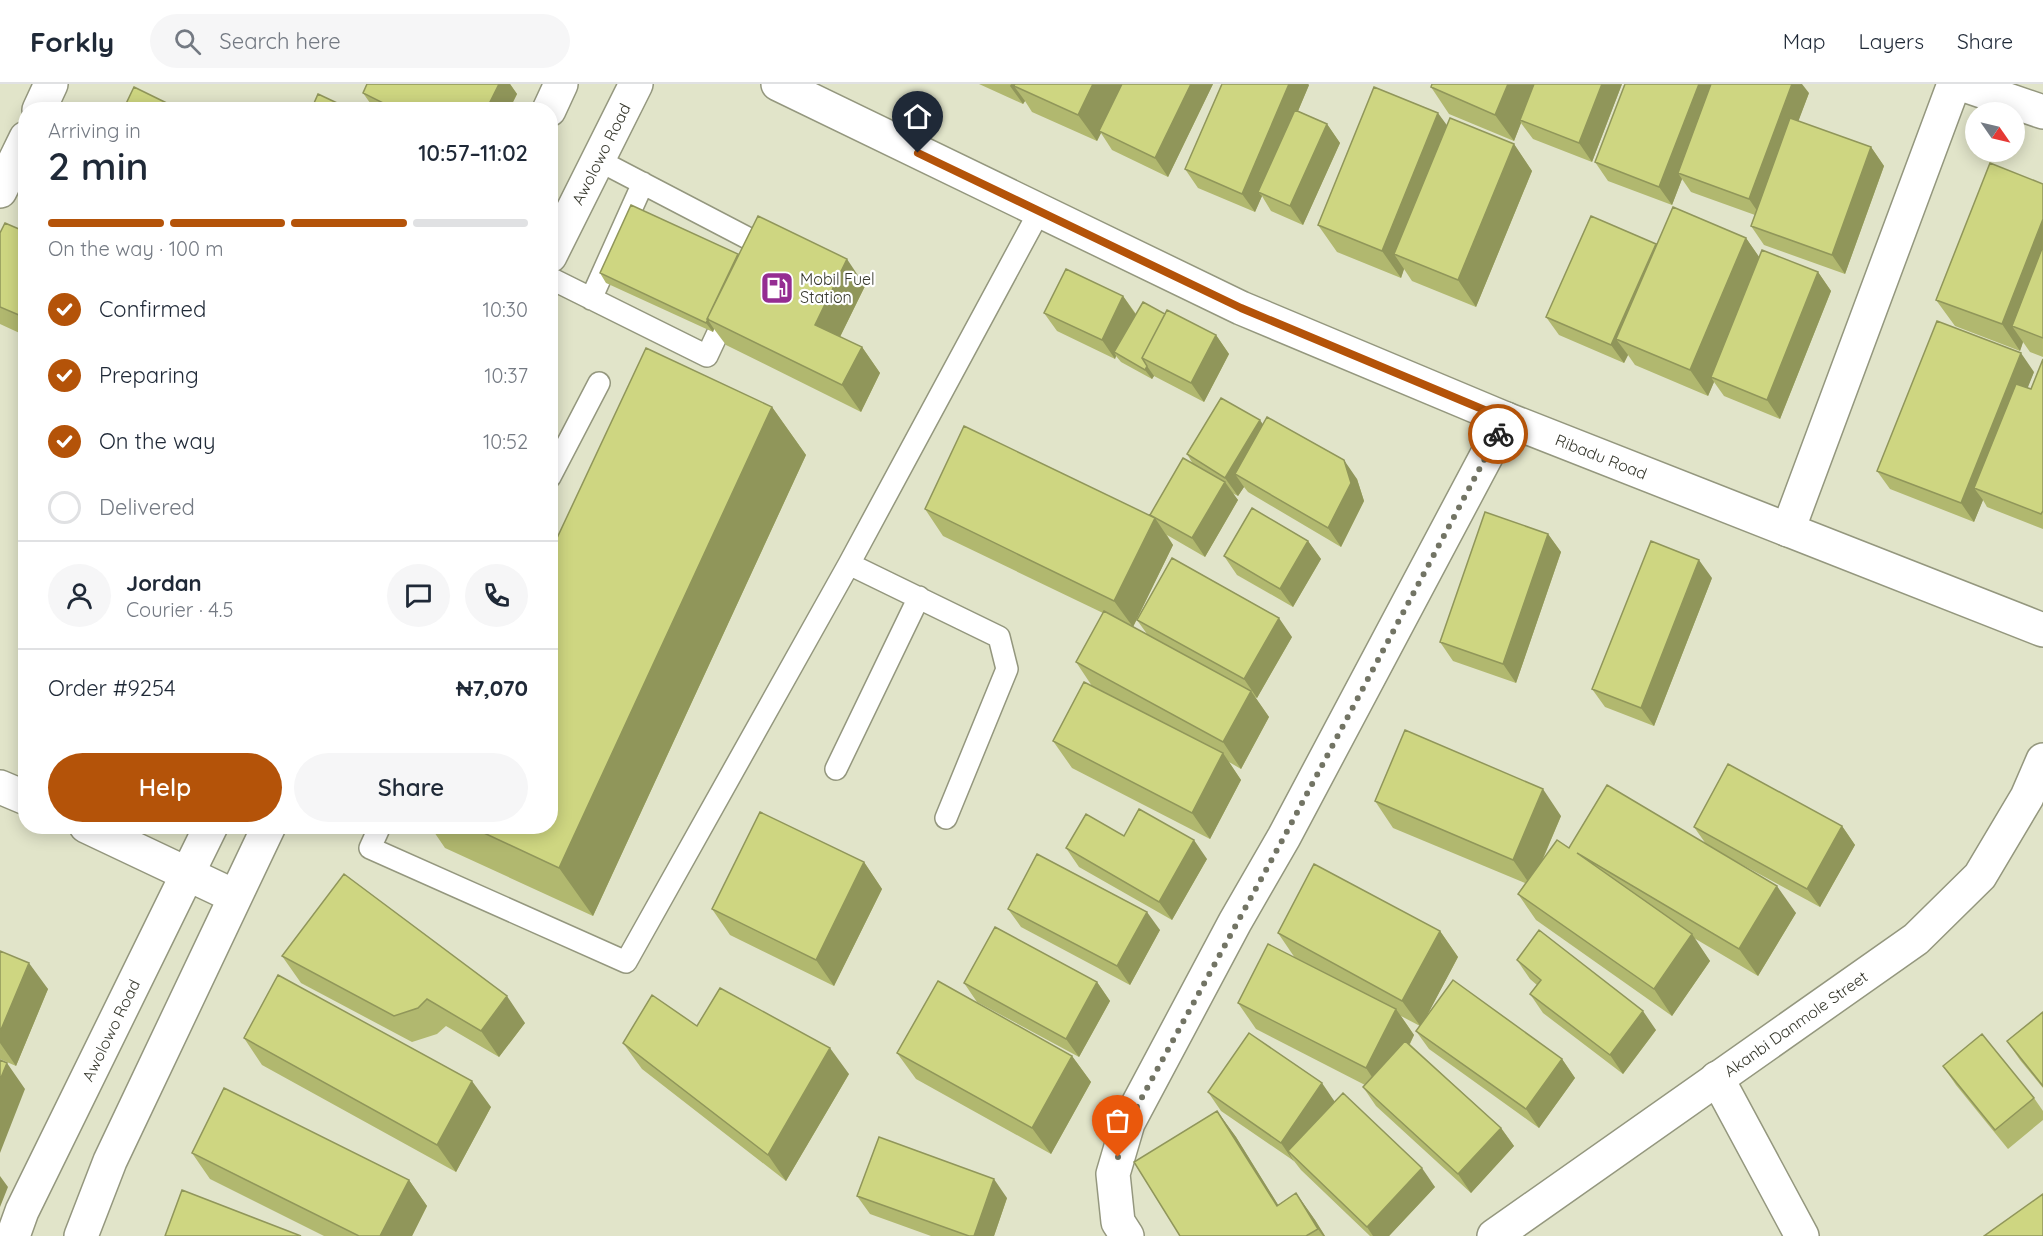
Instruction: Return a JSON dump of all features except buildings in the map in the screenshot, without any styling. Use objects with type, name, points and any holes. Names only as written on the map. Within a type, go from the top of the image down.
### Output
[{"type":"street","points":[[43,102],[51,84]]},
{"type":"street","points":[[553,102],[561,84]]},
{"type":"street","name":"Awolowo Road","points":[[558,240],[636,84]]},
{"type":"street","name":"Ribadu Road","points":[[778,84],[1241,308],[1506,419],[2043,630]]},
{"type":"street","points":[[1788,530],[1954,84]]},
{"type":"street","points":[[1961,84],[2043,112]]},
{"type":"street","points":[[0,191],[18,154]]},
{"type":"street","points":[[1126,1236],[1118,1222],[1113,1174],[1128,1123],[1284,837],[1506,419]]},
{"type":"street","name":"Akanbi Danmole Street","points":[[1494,1236],[1916,939],[1980,876],[2026,797],[2043,760]]},
{"type":"street","points":[[0,786],[18,794]]},
{"type":"street","points":[[103,834],[234,896]]},
{"type":"street","name":"Awolowo Road","points":[[13,1236],[22,1211],[207,834]]},
{"type":"street","points":[[81,1236],[110,1161],[265,834]]},
{"type":"street","points":[[1717,1078],[1803,1236]]},
{"type":"lane","points":[[558,282],[707,356],[723,316],[759,244],[598,160]]},
{"type":"lane","points":[[591,298],[627,229],[643,183]]},
{"type":"lane","points":[[376,834],[370,848],[626,962],[849,564],[1039,212]]},
{"type":"lane","points":[[558,462],[599,383]]},
{"type":"lane","points":[[849,564],[999,637],[1007,669],[946,818]]},
{"type":"lane","points":[[836,769],[919,597]]},
{"type":"way so far","points":[[1118,1157],[1128,1123],[1284,837],[1498,434]]},
{"type":"place","name":"Mobil Fuel Station","points":[[777,288]]},
{"type":"route","points":[[918,153],[1241,308],[1506,419],[1498,434]]}]
